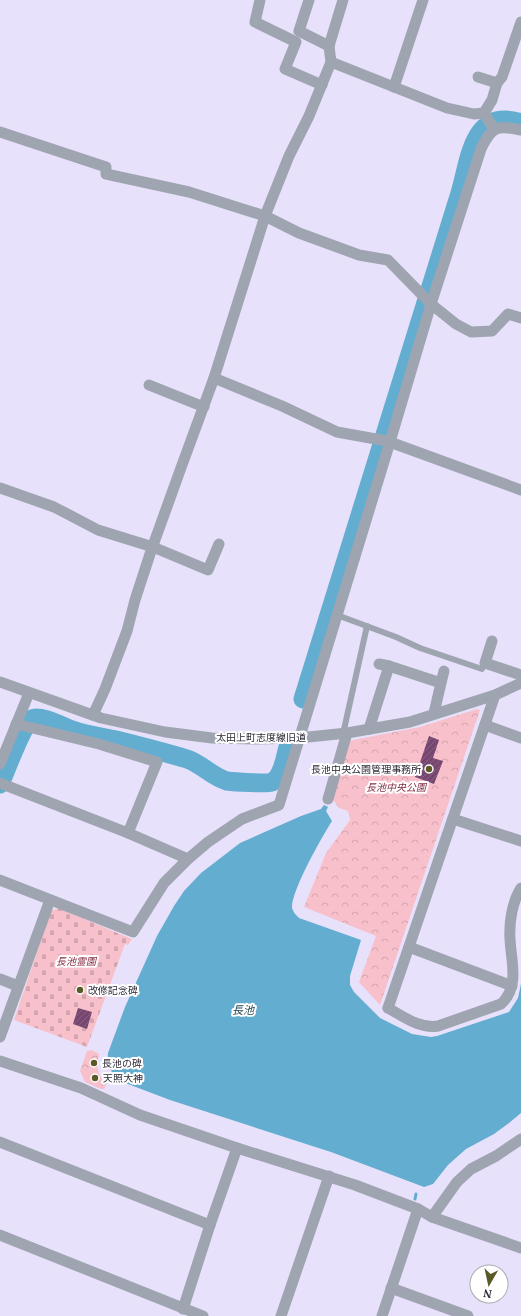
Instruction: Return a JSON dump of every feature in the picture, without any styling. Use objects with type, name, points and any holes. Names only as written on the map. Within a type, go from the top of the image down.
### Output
[{"type":"street","points":[[260,0],[255,22],[296,42],[285,69],[322,85]]},
{"type":"street","points":[[309,0],[299,31],[329,46]]},
{"type":"street","points":[[93,715],[105,689],[127,632],[134,600],[214,378],[264,216],[289,156],[309,116],[331,62],[329,46],[342,0]]},
{"type":"street","points":[[394,87],[423,0]]},
{"type":"street","points":[[485,116],[497,83],[502,76],[521,22]]},
{"type":"street","points":[[331,62],[447,108],[485,116],[494,129]]},
{"type":"street","points":[[478,77],[497,83]]},
{"type":"street","points":[[0,880],[133,932],[164,883],[188,859],[208,842],[242,819],[278,804],[337,615],[385,440],[481,149],[487,136],[494,129],[506,127],[521,130]]},
{"type":"street","points":[[0,132],[106,167],[106,174],[188,192],[264,216],[299,233],[344,249],[359,254],[388,260],[431,304],[456,324],[472,332],[492,332],[508,314],[521,318]]},
{"type":"street","points":[[214,378],[282,406],[338,432],[385,440],[521,490]]},
{"type":"street","points":[[149,385],[204,407]]},
{"type":"street","points":[[0,488],[54,507],[98,530],[153,547],[208,570],[219,544]]},
{"type":"street","points":[[492,641],[485,662],[521,675]]},
{"type":"street","points":[[369,729],[384,665],[441,683]]},
{"type":"street","points":[[434,714],[444,671]]},
{"type":"street","name":"太田上町志度線旧道","points":[[0,682],[93,715],[165,732],[212,738],[256,739],[299,738],[345,734],[410,722],[495,695],[521,683]]},
{"type":"street","points":[[0,764],[22,726],[29,693]]},
{"type":"street","points":[[495,695],[388,1008],[417,1024],[430,1027],[438,1026],[501,1004],[507,998],[512,986],[513,972],[510,938],[511,918],[514,902],[521,888]]},
{"type":"street","points":[[485,725],[521,738]]},
{"type":"street","points":[[22,726],[99,744],[157,762],[128,833]]},
{"type":"street","points":[[328,799],[345,734]]},
{"type":"street","points":[[2,783],[128,833],[188,859]]},
{"type":"street","points":[[453,819],[521,841]]},
{"type":"street","points":[[0,1037],[50,900]]},
{"type":"street","points":[[409,947],[512,986]]},
{"type":"street","points":[[0,979],[18,986]]},
{"type":"street","points":[[0,1061],[81,1088],[140,1115],[237,1148],[329,1176],[418,1209],[432,1217],[521,1248]]},
{"type":"street","points":[[432,1217],[454,1186],[466,1173],[521,1139]]},
{"type":"street","points":[[0,1142],[210,1225]]},
{"type":"street","points":[[183,1309],[237,1148]]},
{"type":"street","points":[[281,1316],[329,1176]]},
{"type":"street","points":[[382,1316],[418,1209]]},
{"type":"street","points":[[0,1235],[203,1316]]},
{"type":"street","points":[[392,1288],[468,1316]]},
{"type":"lane","points":[[337,615],[396,637],[420,648],[482,669],[485,662]]},
{"type":"lane","points":[[345,734],[367,626]]},
{"type":"green space","name":"長池中央公園","points":[[477,709],[480,710],[380,1005],[359,982],[376,936],[304,907],[326,853],[350,820],[348,811],[339,808],[331,797],[348,741],[420,727]]},
{"type":"green space","name":"長池霊園","points":[[58,908],[132,939],[128,945],[125,944],[87,1047],[14,1020],[51,911]]},
{"type":"green space","points":[[92,1050],[99,1054],[99,1074],[107,1083],[104,1089],[85,1082],[80,1071],[87,1051]]},
{"type":"water","name":"長池","points":[[324,805],[328,807],[326,811],[332,821],[296,889],[292,908],[299,918],[361,940],[350,976],[350,985],[354,992],[380,1018],[412,1034],[431,1037],[437,1036],[509,1012],[518,998],[521,984],[521,1113],[494,1134],[466,1149],[448,1165],[433,1184],[424,1187],[331,1152],[170,1100],[120,1081],[114,1075],[109,1065],[108,1053],[125,1007],[157,936],[184,891],[201,873],[240,843],[301,816],[321,809]]},
{"type":"building","name":"長池中央公園管理事務所","points":[[429,736],[439,740],[433,758],[443,761],[434,784],[415,777]]},
{"type":"building","points":[[78,1008],[92,1012],[87,1029],[73,1024]]},
{"type":"waterway","points":[[303,699],[460,193],[471,152],[483,129],[492,123],[505,120],[521,123]]},
{"type":"waterway","points":[[0,784],[14,749],[24,730],[28,723],[35,718],[46,719],[83,733],[161,751],[187,759],[217,777],[227,781],[257,783],[272,782],[279,776],[285,761],[288,747]]},
{"type":"waterway","points":[[415,1199],[416,1194]]},
{"type":"place","name":"長池中央公園管理事務所","points":[[429,769]]},
{"type":"place","name":"改修記念碑","points":[[80,990]]},
{"type":"place","name":"長池の碑","points":[[94,1063]]},
{"type":"place","name":"天照大神","points":[[95,1078]]}]
